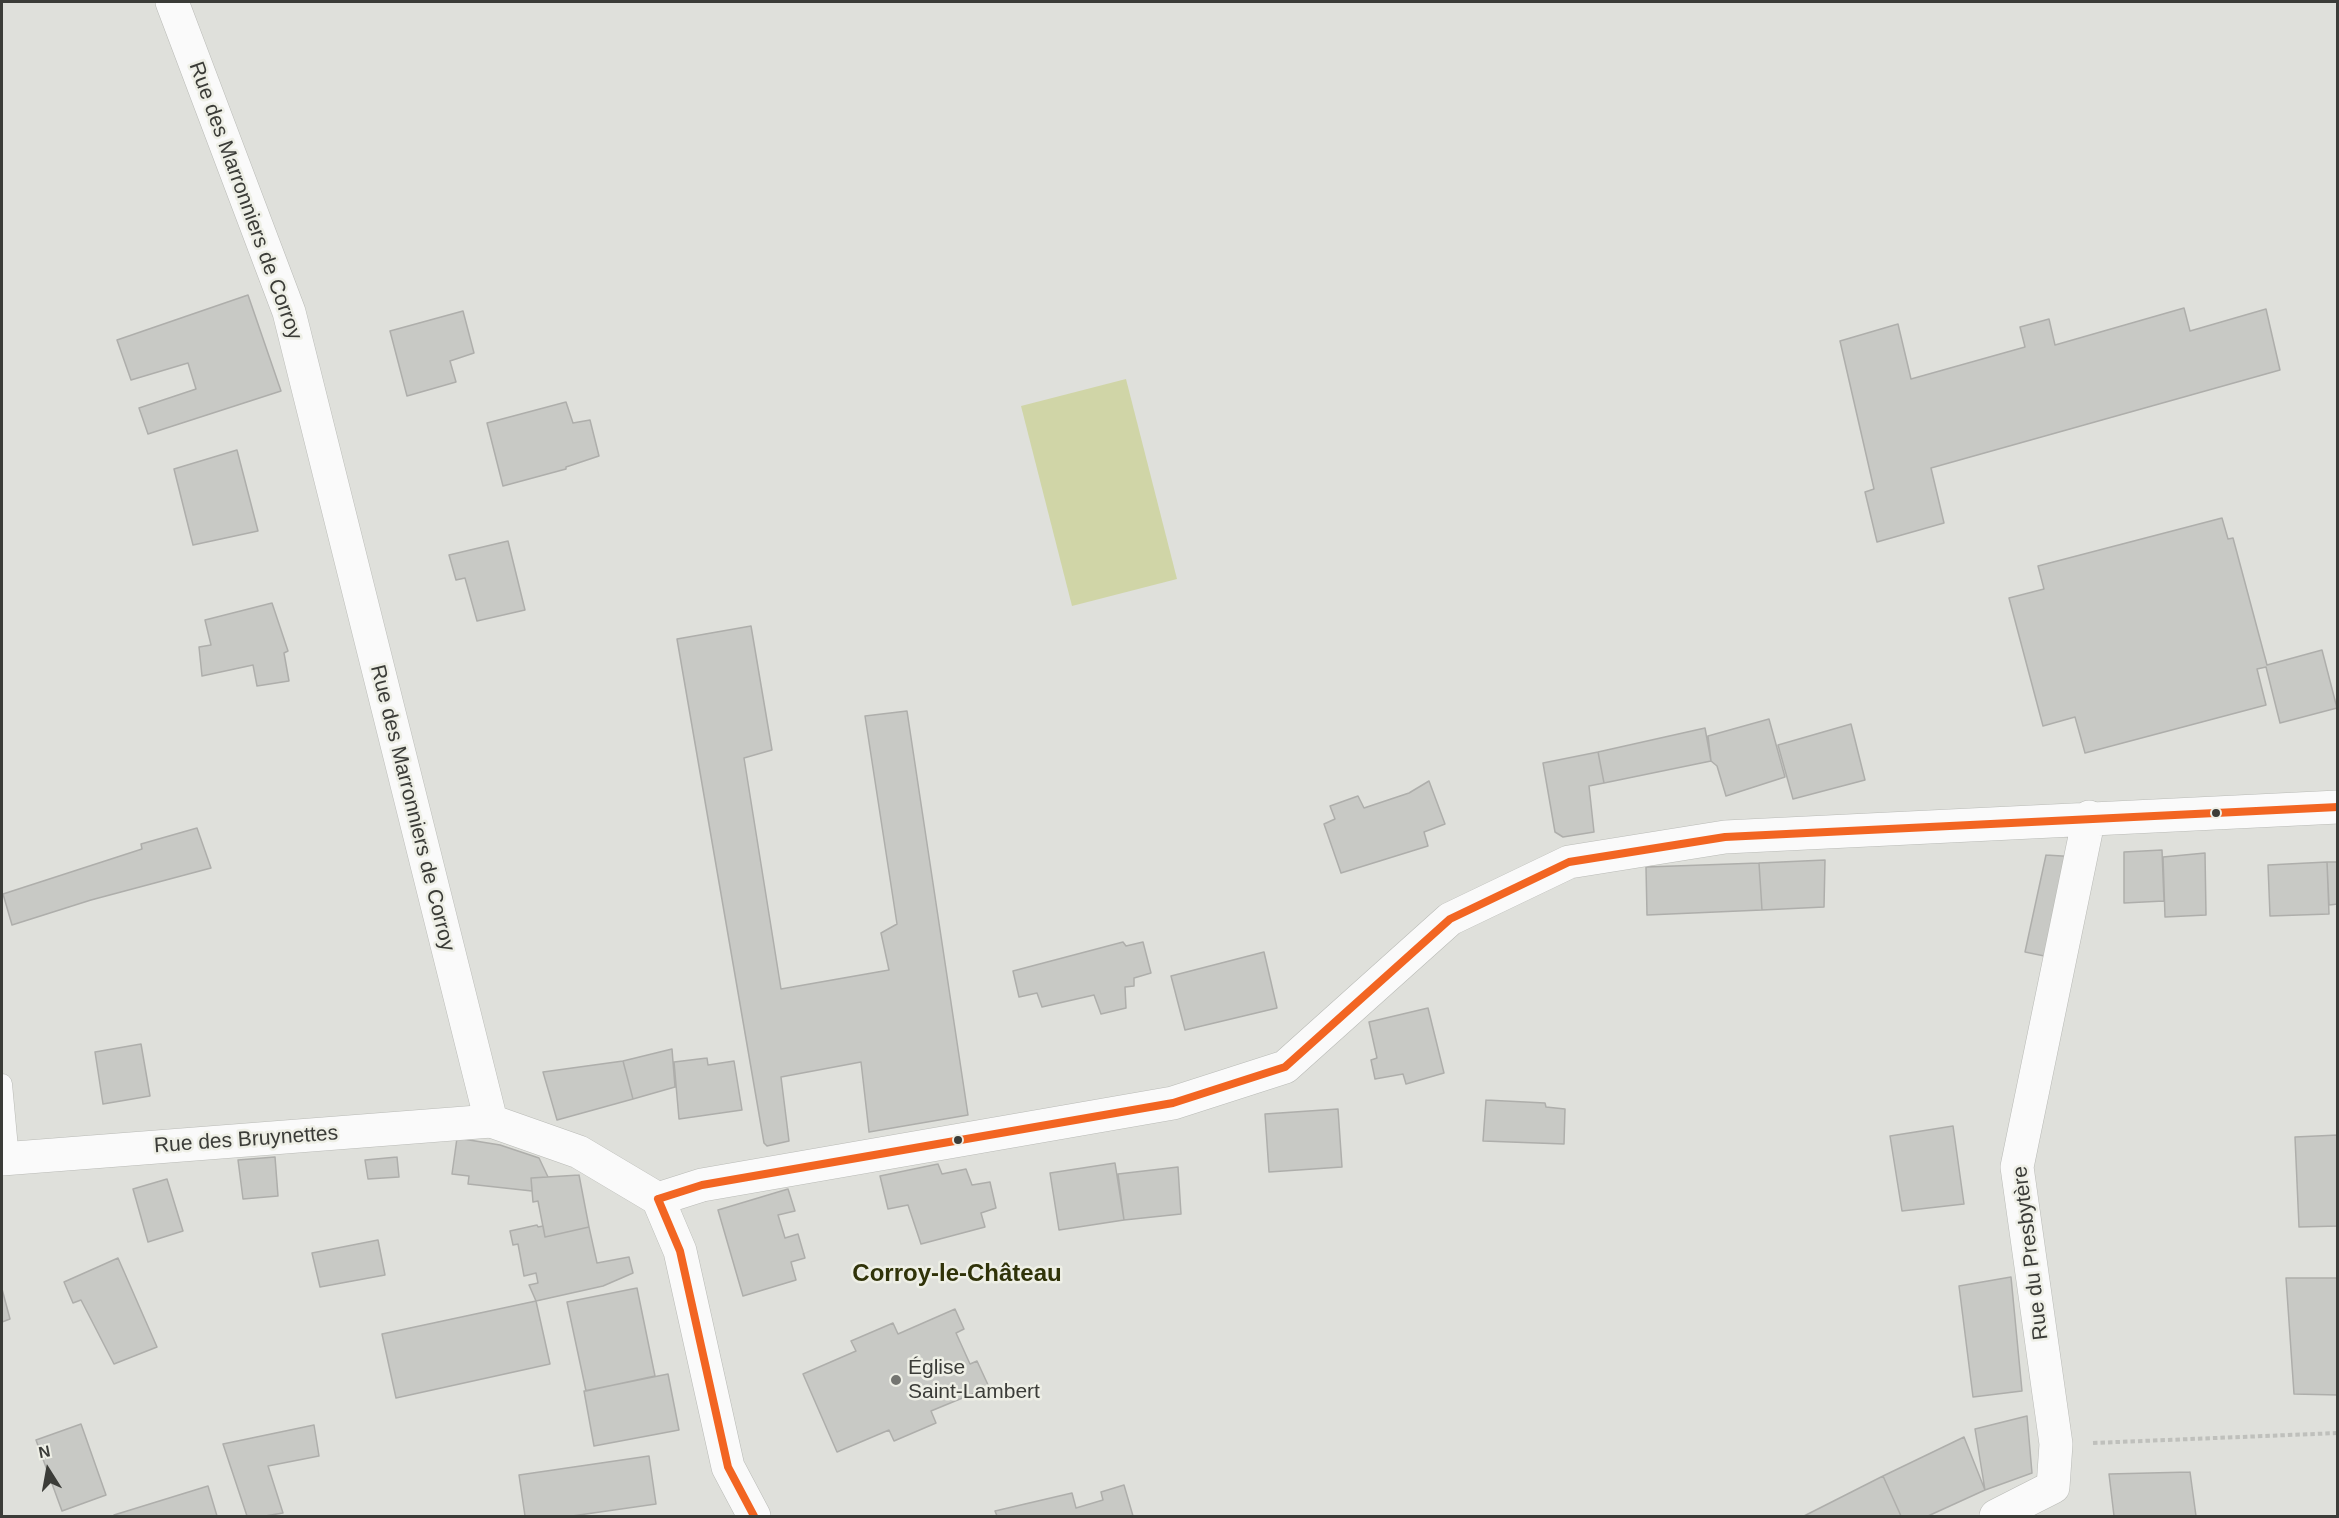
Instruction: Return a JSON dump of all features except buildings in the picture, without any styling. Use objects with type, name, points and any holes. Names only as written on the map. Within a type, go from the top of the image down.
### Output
[{"type":"street","name":"Rue des Marronniers de Corroy","points":[[172,2],[289,312],[491,1121]]},
{"type":"street","points":[[658,1199],[702,1185],[1173,1103],[1285,1067],[1450,919],[1569,862],[1725,837],[2089,817],[2337,807]]},
{"type":"street","name":"Rue du Presbytère","points":[[1996,1516],[2053,1488],[2056,1444],[2017,1167],[2089,817]]},
{"type":"street","name":"Rue des Bruynettes","points":[[5,1159],[491,1121]]},
{"type":"street","points":[[491,1121],[579,1152],[658,1199],[680,1251],[728,1467],[754,1516]]},
{"type":"lane","points":[[2,1084],[5,1159]]},
{"type":"path","points":[[2056,1444],[2337,1433]]},
{"type":"green space","points":[[1126,379],[1177,579],[1072,606],[1021,406]]},
{"type":"transit line","points":[[658,1199],[702,1185],[1173,1103],[1285,1067],[1450,919],[1569,862],[1725,837],[2338,807]]},
{"type":"transit line","points":[[658,1199],[680,1251],[728,1467],[754,1516]]},
{"type":"place","name":"Église Saint-Lambert","points":[[896,1380]]},
{"type":"district","name":"Corroy-le-Château","points":[[957,1274]]}]
